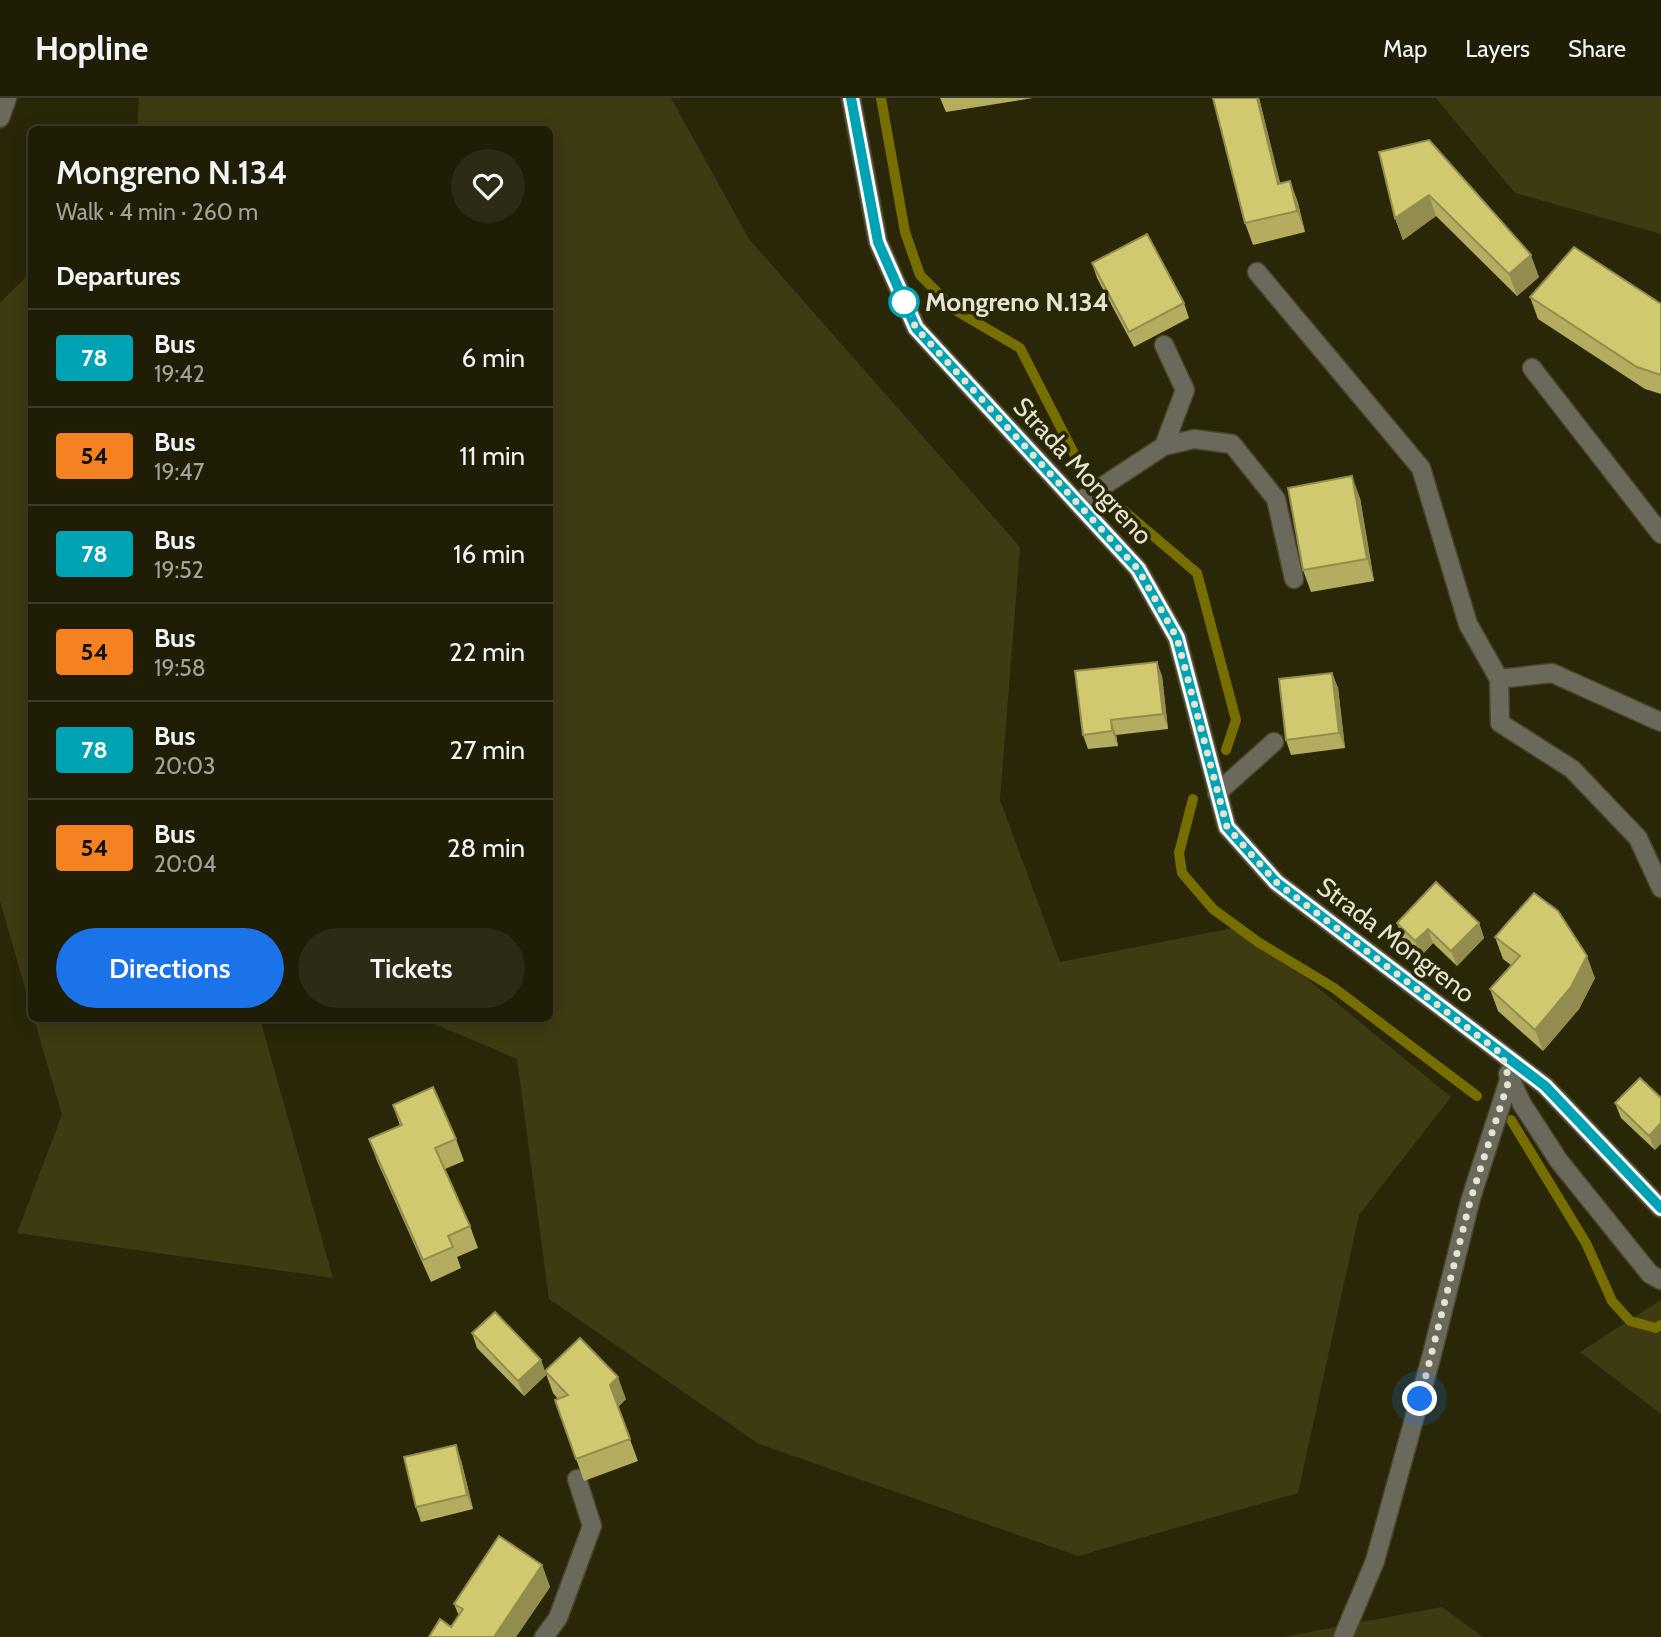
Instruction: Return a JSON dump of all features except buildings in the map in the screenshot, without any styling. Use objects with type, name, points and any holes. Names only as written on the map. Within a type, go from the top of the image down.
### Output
[{"type":"street","points":[[0,118],[7,98]]},
{"type":"street","name":"Strada Mongreno","points":[[851,98],[878,242],[916,328],[1138,569],[1177,638],[1227,827],[1276,882],[1545,1086],[1661,1208]]},
{"type":"street","points":[[1257,272],[1421,468],[1468,624],[1499,679],[1500,723],[1572,769],[1638,838],[1661,888]]},
{"type":"street","points":[[1164,345],[1185,390],[1164,446]]},
{"type":"street","points":[[1532,368],[1661,534]]},
{"type":"street","points":[[1077,503],[1164,446],[1194,439],[1232,444],[1276,499],[1294,579]]},
{"type":"street","points":[[1499,679],[1552,673],[1661,722]]},
{"type":"street","points":[[1217,793],[1274,742]]},
{"type":"street","points":[[1502,1054],[1509,1080],[1559,1161],[1650,1274],[1661,1280]]},
{"type":"street","points":[[1343,1637],[1375,1561],[1432,1354],[1471,1198],[1509,1080]]},
{"type":"street","points":[[544,1637],[558,1618],[592,1525],[577,1479]]},
{"type":"shaded area","points":[[139,98],[671,98],[749,239],[1020,547],[1000,800],[1060,962],[1243,926],[1451,1097],[1359,1215],[1298,1493],[1078,1556],[759,1444],[549,1299],[517,1059],[430,1022],[553,1022],[553,126],[137,126]]},
{"type":"shaded area","points":[[1436,98],[1661,98],[1661,234],[1515,193]]},
{"type":"shaded area","points":[[28,275],[28,999],[0,901],[0,303]]},
{"type":"shaded area","points":[[35,1022],[261,1022],[333,1278],[17,1233],[62,1115]]},
{"type":"shaded area","points":[[1661,1300],[1661,1414],[1580,1352]]},
{"type":"shaded area","points":[[1442,1607],[1483,1637],[1283,1637]]},
{"type":"waterway","points":[[881,98],[905,232],[920,275],[955,310],[1020,348],[1085,475]]},
{"type":"waterway","points":[[1104,494],[1197,573],[1236,720],[1226,750]]},
{"type":"waterway","points":[[1193,799],[1179,853],[1182,873],[1213,909],[1258,942],[1334,988],[1477,1096]]},
{"type":"waterway","points":[[1511,1120],[1586,1243],[1612,1301],[1630,1321],[1656,1328],[1661,1325]]},
{"type":"bus line","name":"78","points":[[851,98],[878,242],[916,328],[1138,569],[1177,638],[1227,827],[1276,882],[1545,1086],[1661,1208]]},
{"type":"place","name":"Mongreno N.134","points":[[904,302]]},
{"type":"route","points":[[904,302],[916,328],[1138,569],[1177,638],[1227,827],[1276,882],[1502,1054],[1509,1080],[1471,1198],[1420,1399]]}]
